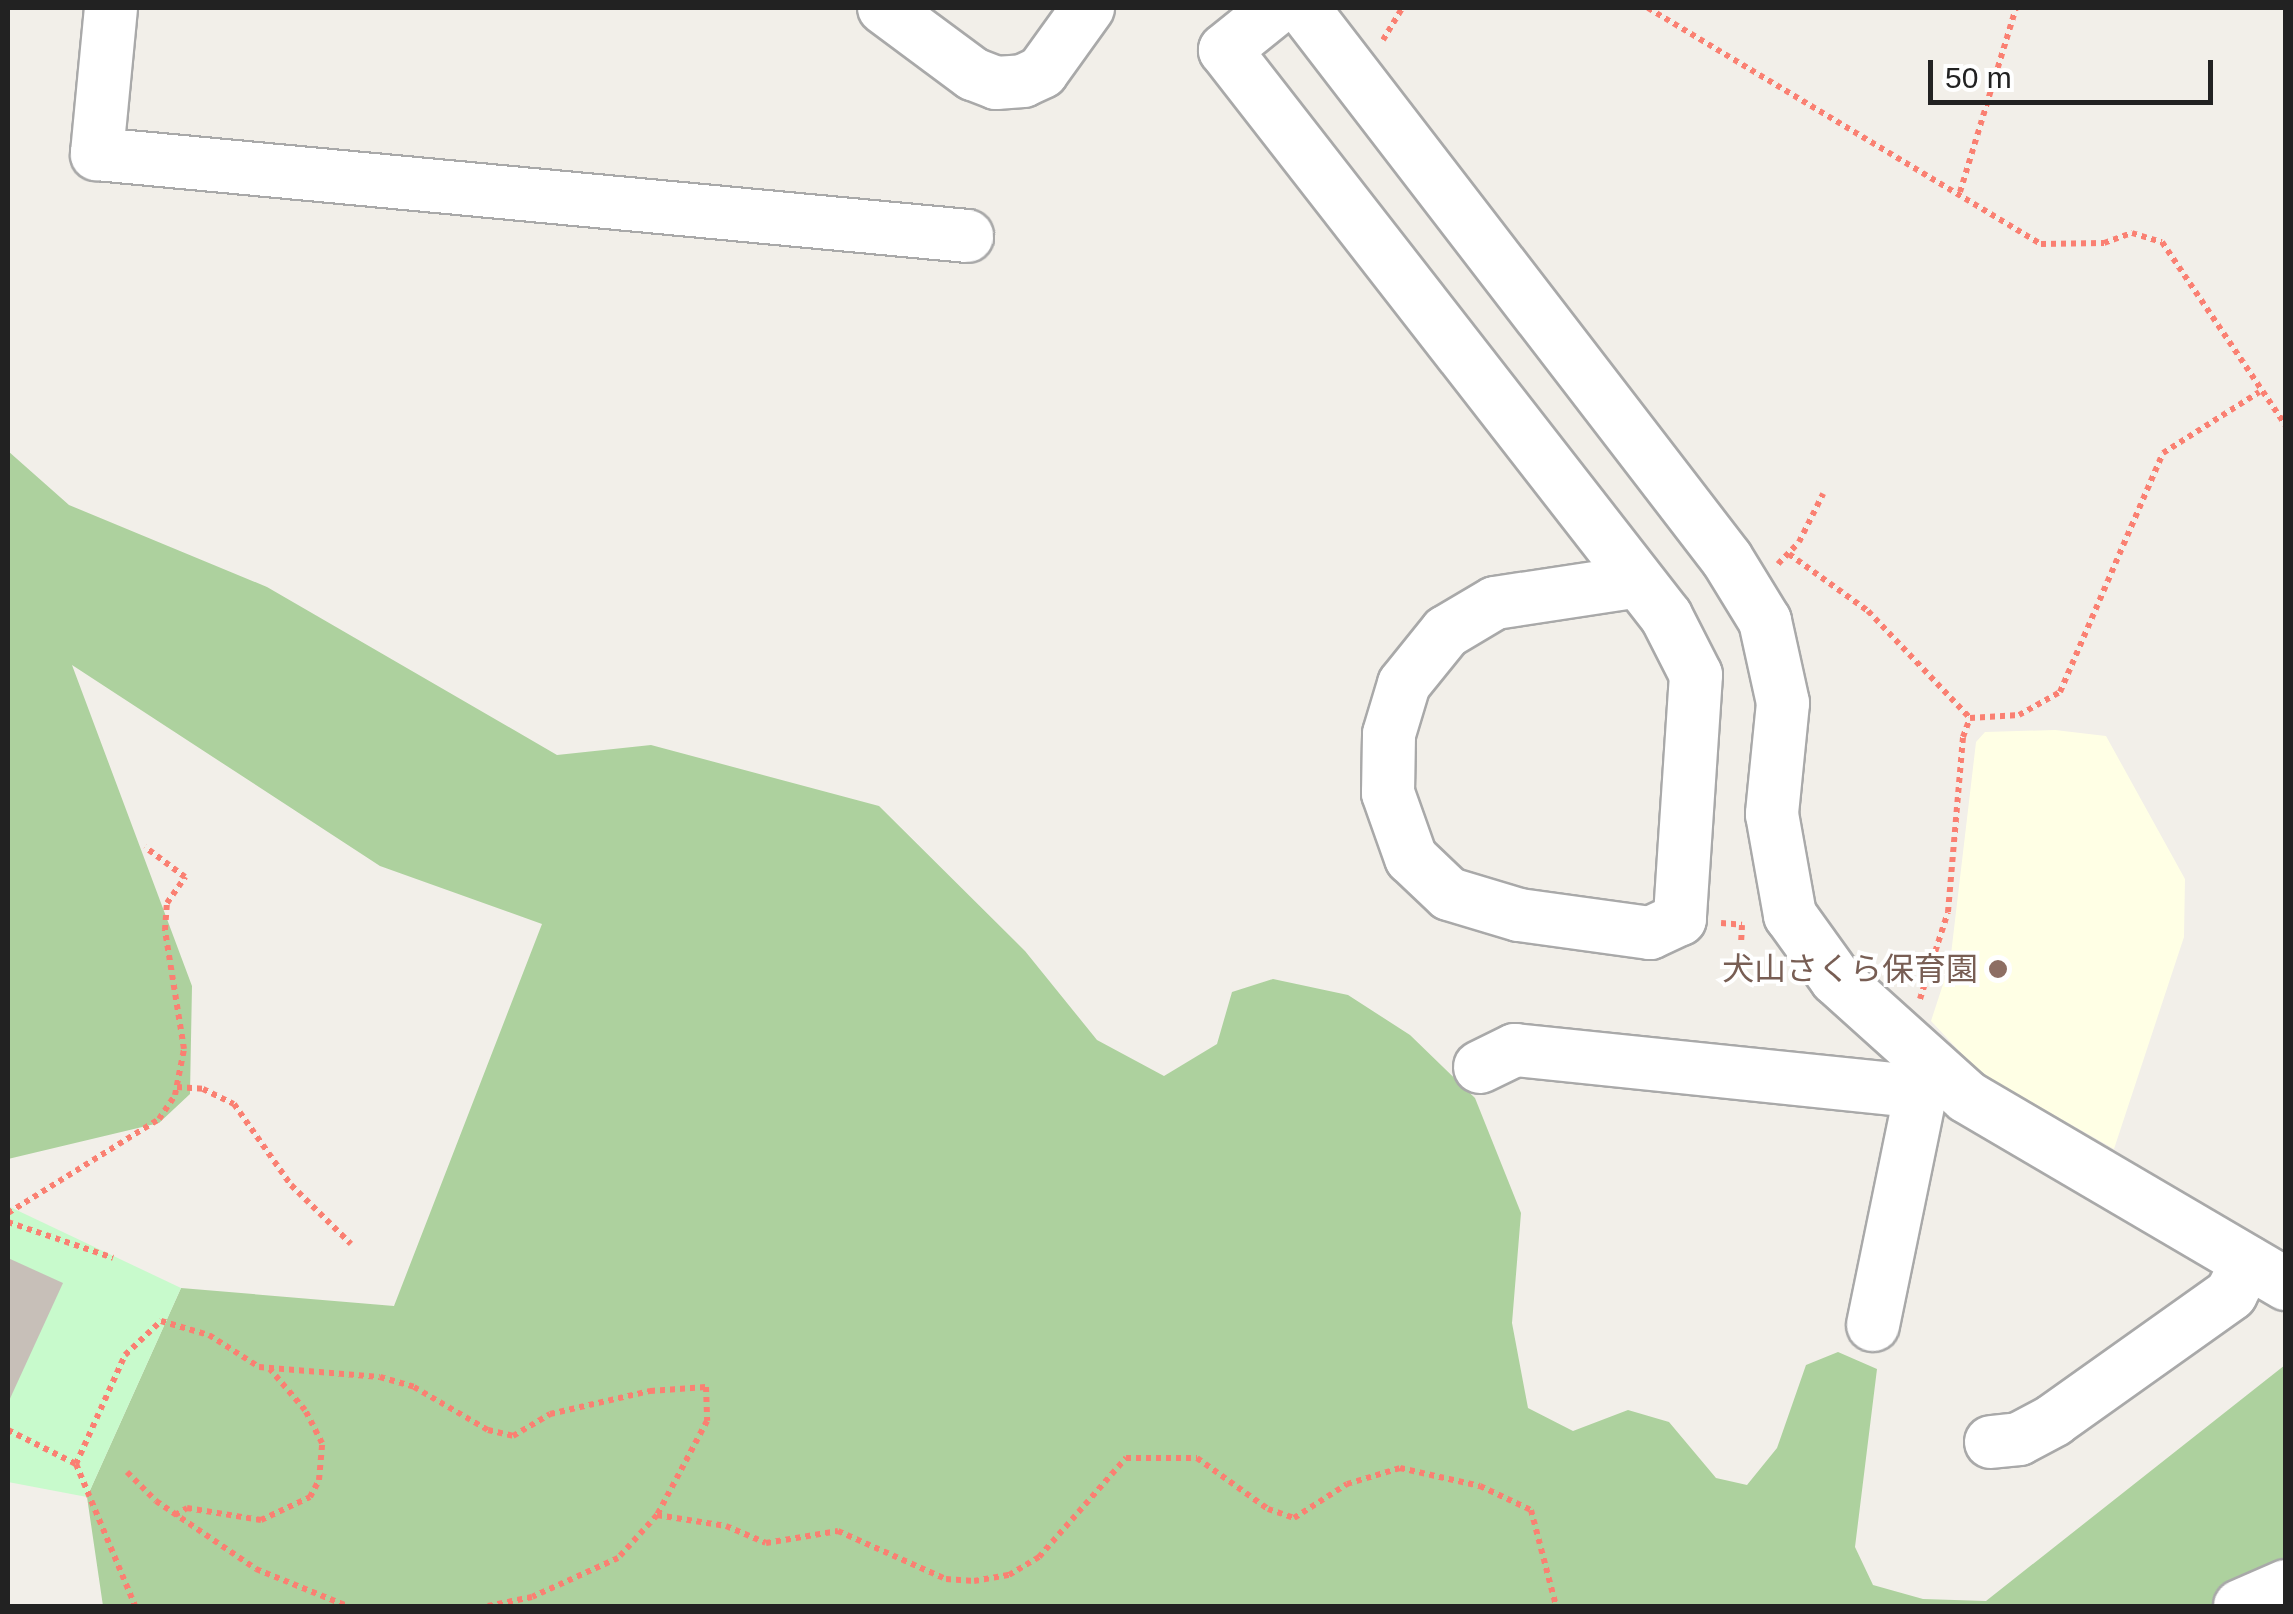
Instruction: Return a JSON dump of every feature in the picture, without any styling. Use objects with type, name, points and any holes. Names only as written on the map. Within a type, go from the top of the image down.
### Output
[{"type":"street","points":[[112,8],[97,154],[967,236]]},
{"type":"street","points":[[884,8],[996,83],[1023,82],[1042,72],[1088,8]]},
{"type":"street","points":[[1634,582],[1476,611],[1424,654],[1404,684],[1389,734],[1388,792],[1411,858],[1449,894],[1519,915],[1650,933],[1680,919],[1696,675],[1682,638],[1634,582],[1225,50],[1300,13],[1743,586],[1765,621],[1783,704],[1772,814],[1790,915],[1836,979],[1897,1039],[1929,1082],[1874,1324]]},
{"type":"street","points":[[1480,1067],[1514,1050],[1929,1082],[2266,1273],[2054,1420],[2019,1439],[1990,1442]]},
{"type":"street","points":[[2240,1606],[2286,1586]]},
{"type":"path","points":[[1648,8],[2041,244],[2104,243],[2132,233],[2162,242],[2258,392],[2286,426]]},
{"type":"path","points":[[1960,192],[2016,8]]},
{"type":"path","points":[[1970,718],[2019,715],[2060,692],[2162,453],[2258,392]]},
{"type":"path","points":[[1743,586],[1789,554],[1823,494]]},
{"type":"path","points":[[1789,554],[1868,610],[1970,718]]},
{"type":"path","points":[[1897,1039],[1928,983],[1948,912],[1963,737],[1970,718]]},
{"type":"path","points":[[8,1212],[159,1118],[177,1087],[184,1049],[166,917],[167,904],[185,878],[145,847]]},
{"type":"path","points":[[177,1087],[203,1089],[234,1104],[290,1186],[351,1244]]},
{"type":"path","points":[[8,1222],[113,1258]]},
{"type":"path","points":[[76,1464],[125,1355],[162,1321],[209,1335],[270,1368],[305,1410],[322,1443],[319,1480],[310,1497],[261,1520],[187,1508],[175,1515]]},
{"type":"path","points":[[270,1368],[380,1377],[513,1436],[550,1414],[650,1391],[706,1387],[707,1421],[657,1515],[602,1569],[488,1606]]},
{"type":"path","points":[[8,1430],[76,1464],[135,1606]]},
{"type":"path","points":[[657,1515],[726,1526],[766,1543],[838,1531],[946,1578],[974,1581],[1009,1575],[1039,1557],[1126,1458],[1197,1458],[1268,1509],[1294,1518],[1348,1484],[1400,1468],[1480,1486],[1530,1510],[1556,1606]]},
{"type":"path","points":[[128,1472],[175,1515],[256,1570],[348,1606]]},
{"type":"shaded area","points":[[2055,730],[2106,736],[2185,879],[2184,937],[2114,1149],[1979,1072],[1931,1021],[1950,963],[1976,742],[1985,732]]},
{"type":"green space","points":[[8,451],[69,505],[267,587],[557,755],[651,745],[879,806],[1025,951],[1097,1040],[1164,1076],[1217,1044],[1232,992],[1273,979],[1348,995],[1410,1035],[1475,1098],[1521,1213],[1512,1323],[1528,1408],[1573,1431],[1628,1410],[1669,1422],[1716,1478],[1747,1485],[1777,1448],[1806,1365],[1838,1352],[1877,1369],[1855,1547],[1873,1585],[1923,1599],[1986,1601],[2285,1365],[2285,1606],[103,1606],[87,1497],[181,1288],[394,1306],[542,924],[380,866],[72,665],[192,986],[190,1094],[159,1123],[8,1159]]},
{"type":"green space","points":[[8,1206],[181,1288],[87,1497],[8,1482]]},
{"type":"building","points":[[8,1258],[63,1283],[8,1403]]},
{"type":"place","name":"犬山さくら保育園","points":[[1998,969]]}]
